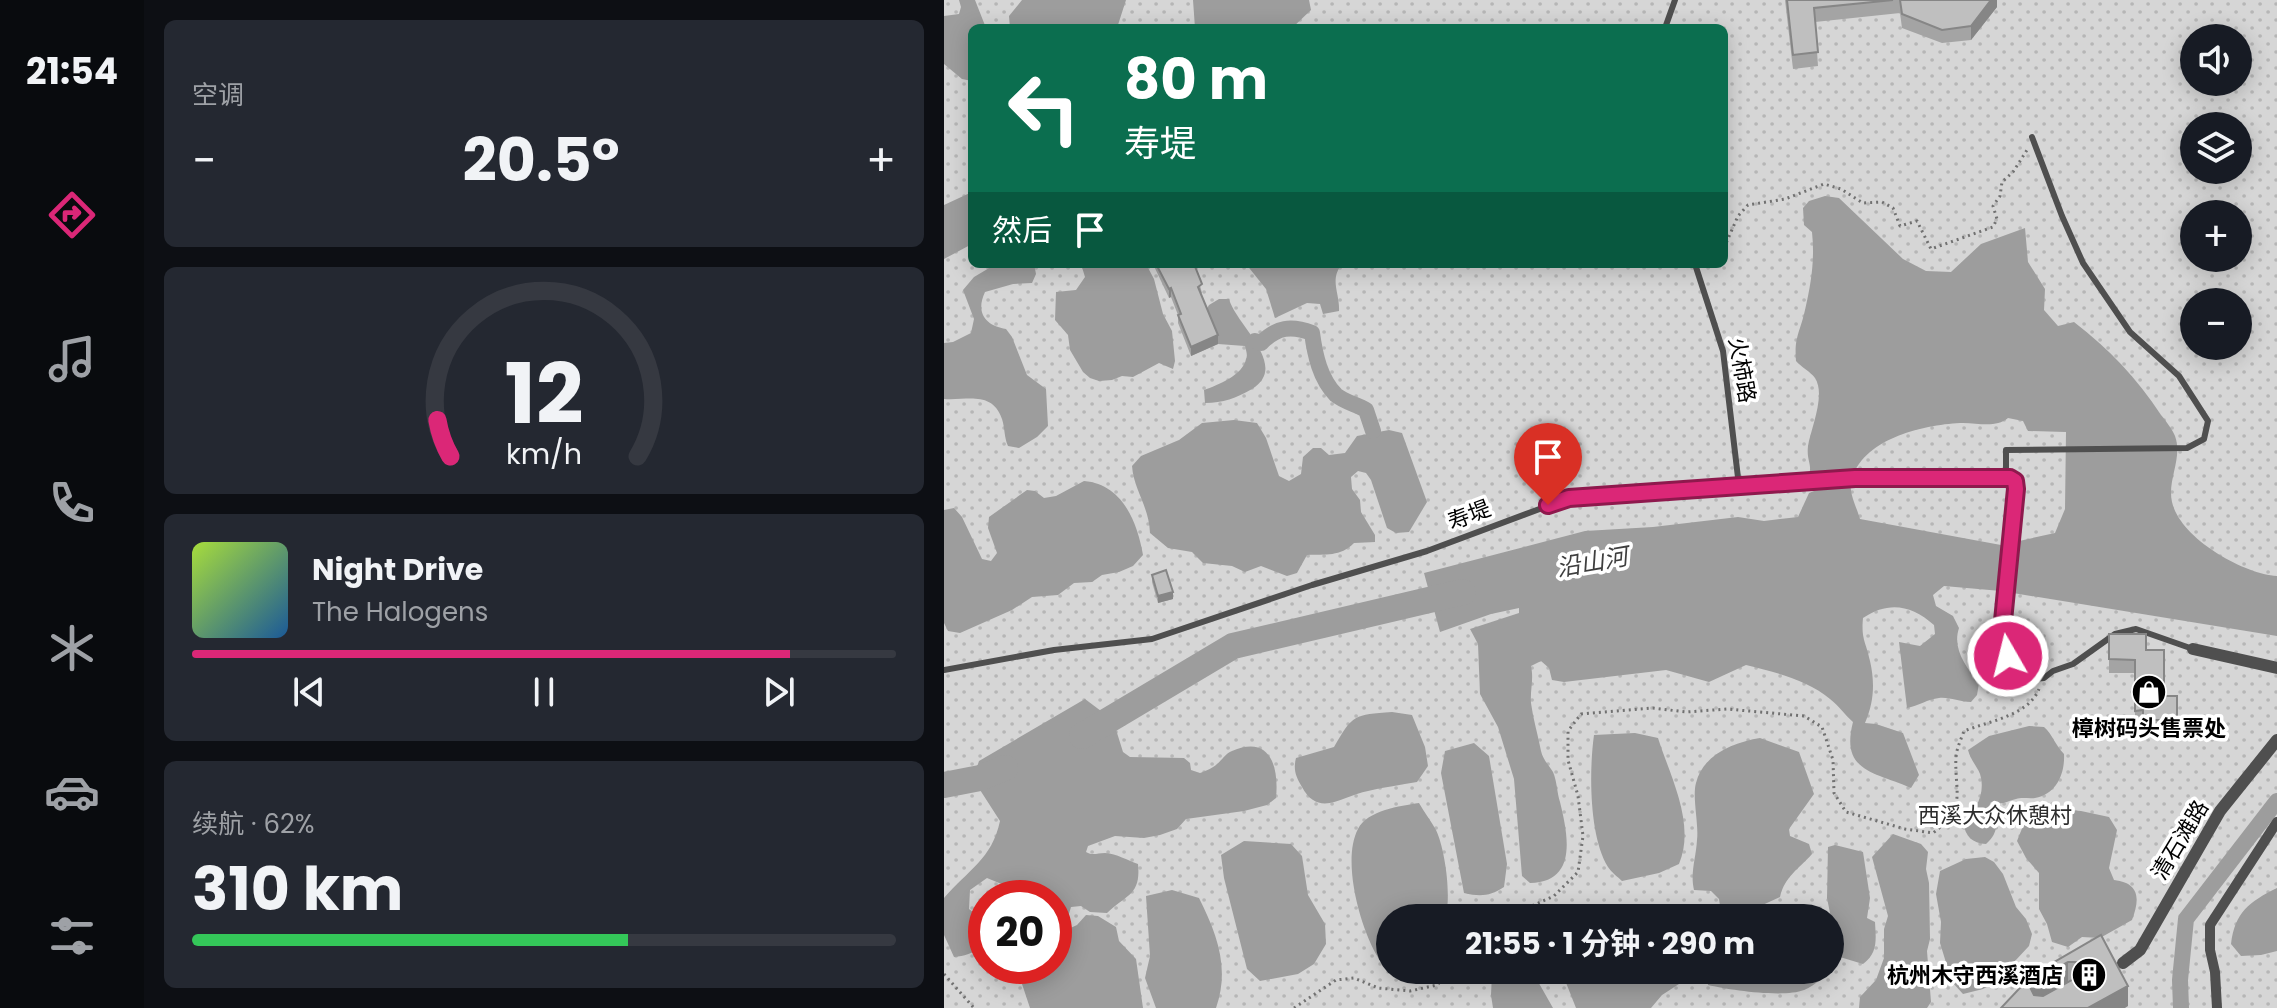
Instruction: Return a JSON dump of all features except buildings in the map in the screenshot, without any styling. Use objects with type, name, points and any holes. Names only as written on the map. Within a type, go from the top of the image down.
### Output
[{"type":"street","points":[[2193,649],[2277,668]]},
{"type":"street","name":"清石滩路","points":[[2123,963],[2140,950],[2220,811],[2277,740]]},
{"type":"street","points":[[2217,1008],[2210,925],[2277,822]]},
{"type":"lane","points":[[1666,24],[1675,0]]},
{"type":"lane","points":[[2032,137],[2083,263],[2130,332],[2179,376],[2208,421],[2204,439],[2187,448],[2006,450],[2006,478],[2015,481],[2002,631],[2008,656],[2017,669],[2033,679],[2044,678],[2073,664],[2115,634],[2136,629],[2193,649]]},
{"type":"lane","name":"火柿路","points":[[1696,268],[1723,351],[1739,486]]},
{"type":"lane","name":"寿堤","points":[[944,670],[1054,650],[1152,639],[1312,585],[1427,551],[1569,498],[1855,478],[2006,478]]},
{"type":"path","points":[[1728,239],[1738,216],[1748,205],[1785,199],[1824,184],[1841,189],[1863,203],[1882,202],[1893,208],[1900,226],[1917,221],[1931,249],[1993,227],[1997,219],[1993,206],[2000,196],[2002,182],[2013,172],[2032,137]]},
{"type":"path","points":[[1536,904],[1554,896],[1578,872],[1583,836],[1578,796],[1568,760],[1568,731],[1581,714],[1653,708],[1686,712],[1727,709],[1804,716],[1822,727],[1833,760],[1834,793],[1846,812],[1905,829],[1933,833],[1951,820],[1959,788],[1956,755],[1964,731],[2020,711],[2035,699],[2044,678]]},
{"type":"path","points":[[944,974],[974,1008]]},
{"type":"path","points":[[1294,1008],[1336,980],[1354,978],[1378,988],[1410,991],[1438,984]]},
{"type":"green space","name":"西溪大众休憩村","points":[[944,0],[2277,0],[2277,1008],[944,1008]]},
{"type":"water","points":[[959,0],[975,0],[984,24],[968,24],[968,80],[944,64],[944,16],[959,14]]},
{"type":"water","points":[[1022,0],[1126,0],[1118,24],[1010,24],[1009,16]]},
{"type":"water","points":[[1193,0],[1309,0],[1311,10],[1296,24],[1195,24]]},
{"type":"water","points":[[968,194],[968,246],[944,259],[944,205]]},
{"type":"water","points":[[1825,196],[1839,198],[1903,259],[1926,271],[1951,272],[1981,244],[2025,228],[2028,262],[2045,289],[2044,310],[2058,326],[2074,322],[2111,354],[2132,376],[2174,433],[2177,452],[2171,494],[2177,515],[2200,541],[2215,552],[2247,569],[2277,576],[2277,636],[2001,591],[1944,586],[1933,595],[1936,606],[1953,616],[1959,628],[1957,643],[1965,664],[1979,683],[1977,695],[1971,702],[1939,698],[1907,708],[1899,642],[1920,646],[1935,634],[1934,625],[1908,610],[1882,609],[1863,618],[1863,636],[1873,685],[1865,723],[1903,733],[1919,775],[1911,788],[1873,773],[1856,761],[1850,739],[1853,722],[1821,692],[1790,678],[1746,665],[1709,682],[1666,670],[1564,682],[1552,680],[1549,668],[1541,661],[1531,666],[1531,703],[1542,754],[1555,779],[1567,842],[1563,866],[1556,875],[1545,881],[1530,883],[1522,876],[1514,779],[1498,727],[1480,694],[1478,644],[1470,629],[1519,613],[1519,608],[1440,632],[1424,573],[1585,531],[1738,517],[1764,521],[1798,517],[1809,493],[1814,491],[1806,482],[1810,467],[1808,446],[1819,393],[1815,378],[1796,361],[1797,340],[1813,262],[1812,232],[1804,225],[1803,208],[1809,201]],"holes":[[[2008,418],[2023,421],[2028,431],[2066,432],[2065,509],[2055,533],[2001,545],[1860,519],[1851,482],[1857,467],[1880,445],[1928,427],[1960,423],[1991,424]]]},
{"type":"water","points":[[989,268],[1035,268],[1032,283],[1013,284],[985,292],[981,306],[988,322],[1006,329],[1012,337],[1027,375],[1046,389],[1048,426],[1019,448],[1008,446],[1002,419],[992,404],[978,399],[944,399],[944,343],[971,333],[974,319],[963,290],[974,277]]},
{"type":"water","points":[[1082,268],[1148,268],[1172,331],[1173,369],[1159,363],[1133,377],[1099,381],[1083,372],[1070,350],[1068,335],[1055,320],[1056,292],[1076,290],[1085,277]]},
{"type":"water","points":[[1249,268],[1339,268],[1336,276],[1339,311],[1323,314],[1320,304],[1307,303],[1275,318],[1266,289]]},
{"type":"water","points":[[1219,299],[1229,299],[1257,345],[1265,369],[1262,380],[1252,389],[1229,399],[1205,403],[1204,390],[1235,375],[1247,356],[1245,346],[1218,344],[1205,312],[1209,305]]},
{"type":"water","points":[[1234,420],[1257,423],[1266,438],[1279,476],[1289,481],[1301,474],[1303,457],[1313,448],[1321,448],[1329,455],[1345,453],[1357,436],[1389,430],[1402,433],[1427,502],[1409,532],[1396,533],[1387,528],[1371,480],[1366,473],[1358,471],[1351,477],[1352,489],[1360,500],[1361,512],[1375,535],[1375,542],[1354,543],[1332,554],[1307,555],[1297,573],[1287,576],[1261,566],[1245,572],[1232,566],[1203,563],[1192,552],[1168,548],[1150,533],[1132,466],[1141,456],[1179,440],[1202,423]]},
{"type":"water","points":[[1084,481],[1108,489],[1126,506],[1137,530],[1143,555],[1133,566],[1119,572],[1102,575],[1092,582],[1074,583],[1058,595],[1032,597],[1012,610],[960,633],[948,631],[944,623],[944,510],[954,508],[962,517],[982,559],[991,561],[997,553],[988,528],[989,517],[1027,490],[1035,491],[1044,498],[1056,496]]},
{"type":"water","points":[[1085,699],[1113,720],[1123,752],[1130,757],[1184,758],[1190,763],[1191,770],[1200,773],[1214,767],[1232,751],[1245,747],[1264,750],[1274,765],[1276,798],[1267,805],[1244,811],[1186,819],[1177,829],[1160,835],[1144,838],[1115,836],[1088,846],[1088,853],[1105,853],[1138,864],[1135,888],[1107,913],[1090,912],[1081,906],[1072,907],[1072,880],[968,880],[968,954],[954,957],[944,935],[944,898],[985,855],[1000,821],[973,779],[979,761]]},
{"type":"water","points":[[1392,712],[1412,715],[1425,747],[1428,766],[1417,782],[1368,791],[1332,802],[1316,802],[1309,797],[1297,777],[1296,758],[1334,747],[1356,718]]},
{"type":"water","points":[[2029,726],[2044,727],[2064,754],[2058,782],[2043,796],[1991,802],[1988,808],[1996,822],[1995,831],[1986,844],[1973,841],[1963,823],[1979,801],[1982,781],[1968,750],[1989,736]]},
{"type":"water","points":[[1635,733],[1658,738],[1679,800],[1685,833],[1679,864],[1659,873],[1622,881],[1608,867],[1597,838],[1592,803],[1592,750],[1594,735]]},
{"type":"water","points":[[1760,738],[1799,752],[1814,794],[1789,829],[1790,836],[1809,844],[1812,854],[1789,878],[1780,897],[1765,904],[1720,904],[1711,891],[1694,890],[1693,884],[1697,834],[1696,783],[1705,764],[1721,751]]},
{"type":"water","points":[[1474,743],[1489,756],[1507,864],[1504,887],[1480,895],[1464,893],[1441,773],[1445,751]]},
{"type":"water","points":[[1419,803],[1436,830],[1448,886],[1447,904],[1376,904],[1376,954],[1355,896],[1353,843],[1358,829],[1369,817]]},
{"type":"water","points":[[2038,808],[2081,811],[2109,817],[2117,830],[2109,868],[2114,880],[2129,885],[2136,893],[2132,920],[2100,938],[2082,937],[2068,947],[2052,942],[2039,909],[2039,873],[2017,841],[2027,816]]},
{"type":"water","points":[[1893,834],[1921,844],[1928,852],[1930,939],[1927,951],[1931,1002],[1927,1008],[1859,1008],[1860,997],[1876,980],[1884,958],[1884,929],[1888,916],[1872,857]]},
{"type":"water","points":[[1244,841],[1291,844],[1302,856],[1308,895],[1325,924],[1326,944],[1314,964],[1298,974],[1260,981],[1247,969],[1221,855]]},
{"type":"water","points":[[1835,845],[1863,852],[1870,898],[1867,918],[1875,922],[1876,935],[1874,951],[1863,964],[1844,958],[1844,904],[1828,904],[1827,898],[1828,847]]},
{"type":"water","points":[[1985,857],[1994,862],[2003,874],[2016,907],[2026,919],[2032,934],[2029,946],[2015,961],[2013,973],[1983,989],[1963,994],[1952,982],[1940,943],[1941,922],[1936,894],[1940,871],[1966,859]]},
{"type":"water","points":[[2277,888],[2277,951],[2241,956],[2231,944],[2240,916],[2251,903]]},
{"type":"water","points":[[1172,890],[1199,898],[1216,938],[1222,979],[1216,1008],[1156,1008],[1145,978],[1150,956],[1146,896]]},
{"type":"water","points":[[1086,915],[1098,916],[1116,927],[1119,941],[1136,959],[1143,1008],[1030,1008],[1022,984],[1072,984],[1072,927]]},
{"type":"water","points":[[1492,984],[1539,984],[1553,1008],[1493,1008]]},
{"type":"water","points":[[1567,984],[1679,984],[1662,995],[1651,1008],[1576,1008]]},
{"type":"water","points":[[1814,984],[1806,989],[1784,993],[1708,985]]},
{"type":"waterway","points":[[1255,341],[1261,343],[1285,329],[1312,333],[1322,374],[1330,389],[1366,410],[1373,431]]},
{"type":"waterway","name":"沿山河","points":[[1082,736],[1233,646],[1463,592]]},
{"type":"waterway","name":"沿山河","points":[[944,785],[980,778],[1005,768]]},
{"type":"waterway","points":[[2181,1008],[2180,980],[2186,919],[2277,801]]},
{"type":"place","name":"樟树码头售票处","points":[[2149,692]]},
{"type":"place","name":"杭州木守西溪酒店","points":[[2089,975]]},
{"type":"route","points":[[1548,505],[1569,498],[1855,478],[2010,478],[2015,481],[2016,489],[2002,631],[2008,656]]}]
